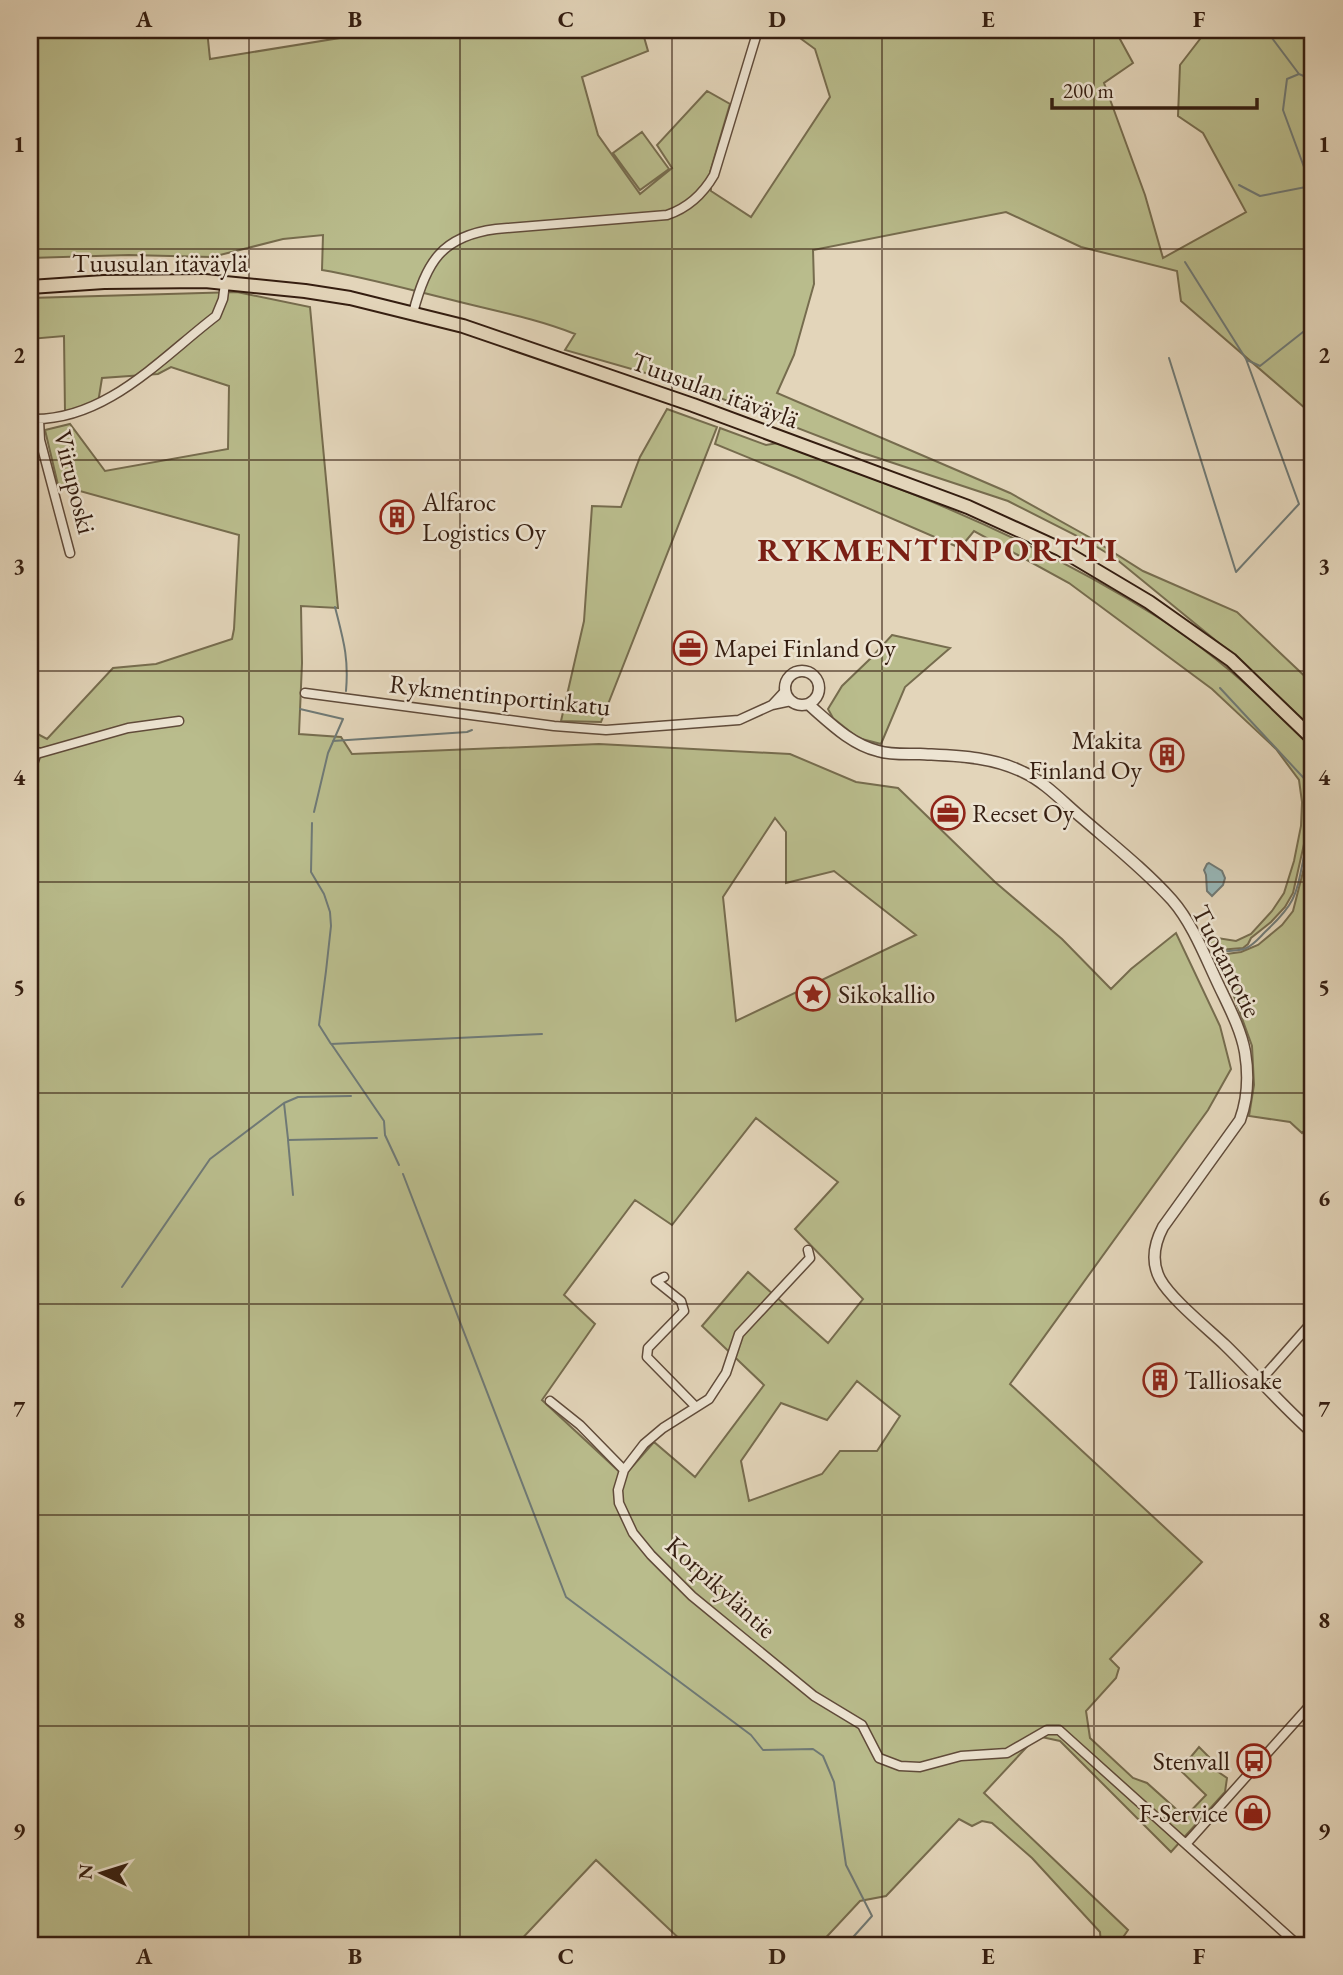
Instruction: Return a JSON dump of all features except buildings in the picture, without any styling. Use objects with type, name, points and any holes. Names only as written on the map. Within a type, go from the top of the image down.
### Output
[{"type":"main road","name":"Tuusulan itäväylä","points":[[30,287],[104,282],[205,281],[350,298],[463,326],[693,405],[968,507],[1060,549],[1149,602],[1231,660],[1313,739]]},
{"type":"street","points":[[413,313],[429,266],[463,236],[496,229],[667,215],[679,211],[704,192],[714,176],[758,30]]},
{"type":"street","points":[[34,420],[81,412],[128,387],[216,316],[223,299],[225,283]]},
{"type":"street","name":"Viiruposki","points":[[34,420],[70,553]]},
{"type":"street","points":[[806,670],[815,676],[820,691],[817,696],[808,704],[791,701],[785,691],[790,675],[806,670]]},
{"type":"street","name":"Rykmentinportinkatu","points":[[772,705],[785,691]]},
{"type":"street","name":"Rykmentinportinkatu","points":[[305,693],[554,726],[606,730],[739,720],[772,705],[791,701]]},
{"type":"street","points":[[817,696],[823,717]]},
{"type":"street","name":"Tuotantotie","points":[[808,704],[856,743],[878,752],[971,756],[1026,773],[1142,871],[1181,913],[1240,1031],[1248,1080],[1246,1105],[1240,1120],[1163,1227],[1154,1247],[1156,1265],[1160,1279],[1171,1294],[1313,1433]]},
{"type":"street","points":[[30,773],[37,752],[128,728],[179,721]]},
{"type":"street","points":[[550,1401],[580,1425],[624,1470],[644,1444],[709,1399],[726,1373],[739,1334],[810,1258],[808,1250]]},
{"type":"street","points":[[664,1277],[656,1281],[681,1301],[684,1311],[648,1348],[647,1357],[696,1407]]},
{"type":"street","points":[[1260,1381],[1313,1321]]},
{"type":"street","name":"Korpikyläntie","points":[[624,1470],[618,1489],[620,1503],[633,1533],[651,1555],[692,1596],[814,1696],[862,1725],[879,1758],[900,1766],[920,1767],[961,1756],[1007,1753],[1047,1731],[1059,1730],[1186,1844]]},
{"type":"street","points":[[1298,1945],[1186,1844],[1313,1702]]},
{"type":"green space","points":[[30,30],[207,30],[210,59],[352,36],[360,30],[642,30],[648,51],[582,77],[598,135],[640,194],[672,168],[657,145],[707,91],[730,104],[710,172],[711,191],[751,217],[830,97],[815,49],[789,30],[1115,30],[1133,63],[1104,83],[1145,195],[1163,258],[1246,212],[1203,133],[1178,116],[1180,65],[1207,30],[1313,30],[1313,415],[1181,301],[1177,271],[1081,247],[1006,212],[813,250],[814,284],[794,355],[777,393],[1010,493],[1143,571],[1237,612],[1313,684],[1313,726],[1290,710],[1242,662],[1115,558],[1008,501],[857,451],[684,384],[565,350],[575,334],[561,329],[518,316],[322,270],[323,235],[283,239],[212,257],[129,255],[30,258]]},
{"type":"green space","points":[[642,132],[669,169],[640,190],[613,153]]},
{"type":"green space","points":[[237,292],[310,307],[338,608],[301,606],[299,734],[341,737],[352,754],[599,744],[790,754],[856,782],[898,788],[995,882],[1062,939],[1111,989],[1176,933],[1220,1026],[1231,1069],[1208,1110],[1010,1384],[1202,1562],[1110,1659],[1119,1668],[1116,1678],[1086,1711],[1090,1738],[1133,1778],[1147,1783],[1185,1817],[1206,1795],[1180,1770],[1199,1747],[1217,1765],[1214,1769],[1227,1778],[1225,1792],[1171,1852],[1060,1741],[1037,1736],[984,1793],[1128,1930],[1118,1943],[1101,1945],[1100,1932],[1032,1858],[992,1823],[982,1821],[972,1826],[959,1819],[886,1896],[860,1901],[819,1945],[686,1945],[596,1860],[516,1945],[30,1945],[30,730],[47,739],[113,668],[156,664],[232,639],[239,535],[58,485],[45,430],[70,424],[105,471],[228,449],[229,386],[171,367],[158,374],[102,378],[98,403],[65,413],[64,336],[30,339],[30,298]],"holes":[[[775,818],[786,832],[786,883],[834,871],[916,935],[736,1021],[723,897]],[[756,1118],[838,1182],[795,1229],[863,1299],[828,1343],[748,1272],[702,1326],[764,1385],[695,1477],[654,1442],[624,1476],[542,1400],[595,1324],[564,1295],[635,1200],[672,1225]],[[857,1381],[900,1416],[877,1451],[840,1451],[822,1474],[749,1501],[741,1461],[781,1403],[827,1420]]]},
{"type":"green space","points":[[667,409],[717,427],[601,722],[561,721],[584,621],[592,506],[621,507],[640,457]]},
{"type":"green space","points":[[720,428],[766,445],[778,443],[881,481],[1026,544],[1159,618],[1201,647],[1240,679],[1313,749],[1313,804],[1293,893],[1285,907],[1243,948],[1218,950],[1204,937],[1236,941],[1251,934],[1272,911],[1284,893],[1294,861],[1301,826],[1302,802],[1299,780],[1276,749],[1212,689],[1069,583],[974,531],[960,548],[715,444]]},
{"type":"green space","points":[[892,635],[950,648],[905,687],[881,744],[858,738],[833,718],[828,709],[842,686]]},
{"type":"green space","points":[[1313,813],[1313,1122],[1302,1133],[1290,1122],[1249,1116],[1254,1085],[1252,1046],[1219,955],[1241,952],[1258,945],[1282,925],[1293,911],[1306,860]]},
{"type":"water","points":[[1209,863],[1222,871],[1225,878],[1223,885],[1212,896],[1207,891],[1204,870]]},
{"type":"waterway","points":[[1266,30],[1299,74],[1313,80]]},
{"type":"waterway","points":[[1239,185],[1260,196],[1311,186],[1283,110],[1287,79],[1299,74]]},
{"type":"waterway","points":[[1169,358],[1236,572],[1299,504],[1246,359],[1185,262]]},
{"type":"waterway","points":[[1247,360],[1260,366],[1303,332],[1313,328]]},
{"type":"waterway","points":[[335,607],[346,658],[346,691]]},
{"type":"waterway","points":[[1220,688],[1313,788]]},
{"type":"waterway","points":[[300,709],[343,719],[328,753],[314,812]]},
{"type":"waterway","points":[[333,741],[472,730]]},
{"type":"waterway","points":[[1305,851],[1313,808]]},
{"type":"waterway","points":[[312,823],[311,872],[324,894],[331,926],[319,1025],[331,1044],[542,1034]]},
{"type":"waterway","points":[[1217,952],[1241,950],[1250,946],[1283,914],[1296,890],[1304,856]]},
{"type":"waterway","points":[[332,1045],[384,1121],[385,1135],[399,1165]]},
{"type":"waterway","points":[[122,1287],[210,1159],[284,1103],[298,1097],[351,1096]]},
{"type":"waterway","points":[[284,1103],[288,1139]]},
{"type":"waterway","points":[[293,1195],[288,1140],[377,1138]]},
{"type":"waterway","points":[[403,1174],[566,1597],[751,1735],[763,1750],[813,1749],[823,1756],[834,1782],[846,1865],[872,1916],[846,1945]]},
{"type":"place","name":"Alfaroc Logistics Oy","points":[[397,517]]},
{"type":"place","name":"Mapei Finland Oy","points":[[690,648]]},
{"type":"place","name":"Makita Finland Oy","points":[[1167,755]]},
{"type":"place","name":"Recset Oy","points":[[948,813]]},
{"type":"place","name":"Sikokallio","points":[[813,994]]},
{"type":"place","name":"Talliosake","points":[[1160,1380]]},
{"type":"place","name":"Stenvall","points":[[1254,1761]]},
{"type":"place","name":"F-Service","points":[[1253,1813]]},
{"type":"district","name":"RYKMENTINPORTTI","points":[[938,549]]}]
